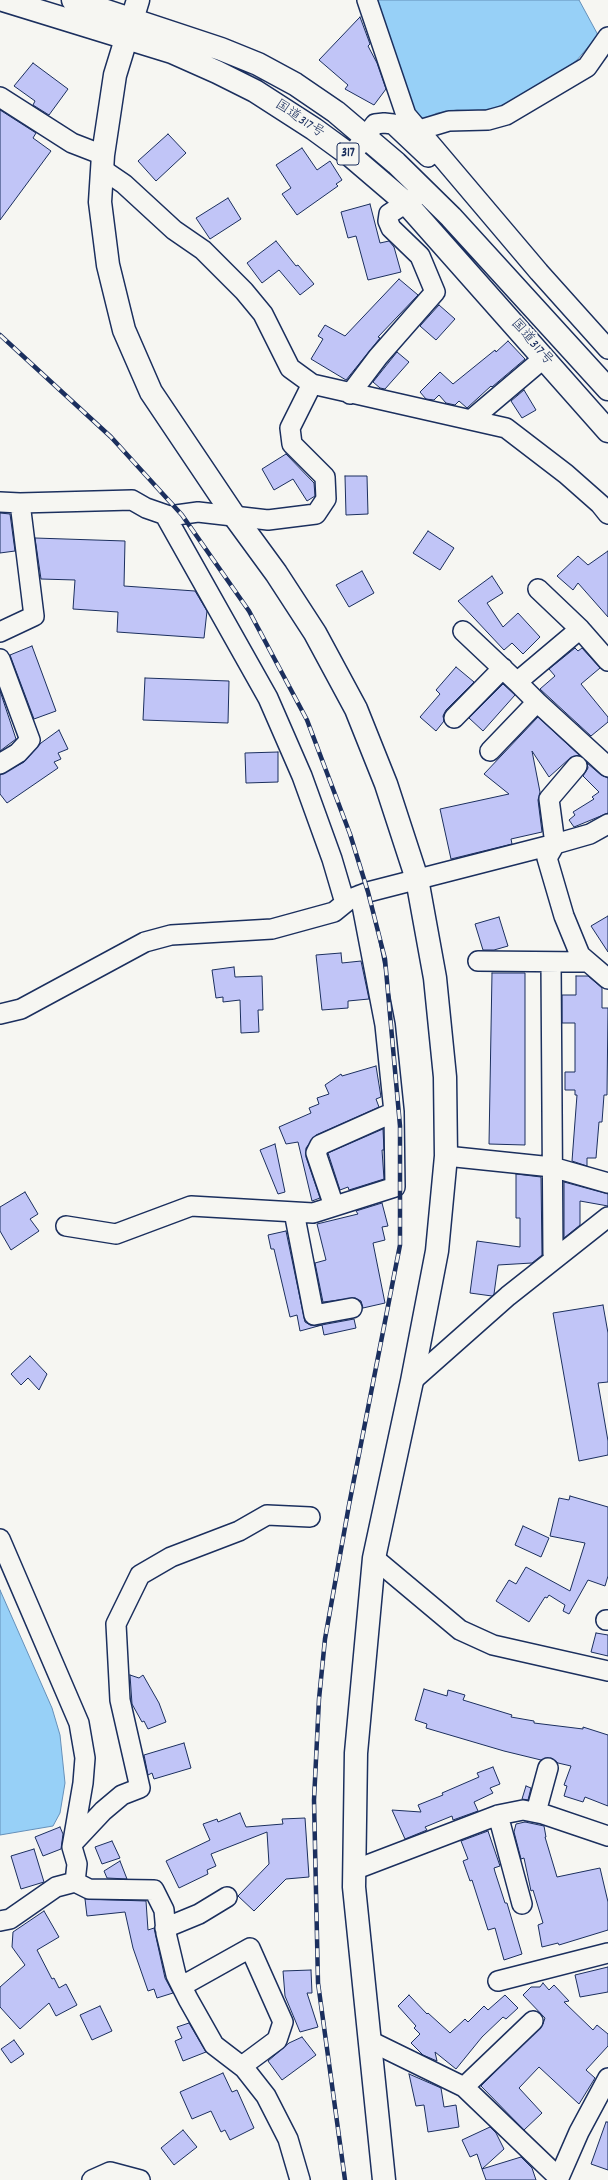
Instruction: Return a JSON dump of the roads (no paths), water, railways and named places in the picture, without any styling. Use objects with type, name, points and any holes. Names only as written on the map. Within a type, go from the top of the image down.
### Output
[{"type":"main road","name":"国道317号","points":[[3,0],[131,19],[172,52],[224,75],[285,109],[351,156],[406,203],[608,431]]},
{"type":"main road","name":"国道317号","points":[[73,0],[221,49],[258,64],[295,84],[336,112],[367,137],[424,190],[608,389]]},
{"type":"main road","points":[[131,19],[115,75],[103,162],[100,202],[103,236],[113,294],[124,330],[151,392],[235,517],[276,573],[314,632],[356,709],[386,784],[417,879],[435,978],[445,1078],[446,1156],[437,1251],[412,1381],[374,1558],[356,1753],[354,1887],[384,2180]]},
{"type":"street","points":[[367,0],[406,115],[475,197],[608,349]]},
{"type":"street","points":[[419,130],[449,121],[488,120],[506,115],[587,67],[608,37]]},
{"type":"street","points":[[0,98],[103,162],[124,184],[174,230],[203,250],[244,291],[263,314],[290,368],[312,384],[350,394],[506,428],[566,474],[600,504],[608,514]]},
{"type":"street","points":[[351,156],[376,124],[393,124],[440,168],[475,197]]},
{"type":"street","points":[[350,394],[378,357],[435,292],[420,256],[391,228],[388,221],[389,214],[424,190]]},
{"type":"street","points":[[472,420],[544,358]]},
{"type":"street","points":[[0,502],[20,504],[132,500],[146,508],[169,516],[198,512],[268,520],[316,514],[326,499],[325,477],[292,444],[290,428],[312,384]]},
{"type":"street","points":[[0,632],[34,616],[20,504]]},
{"type":"street","points":[[66,1226],[116,1234],[191,1206],[313,1213],[395,1187],[394,1112],[385,1025],[353,899],[332,859],[302,776],[268,698],[165,515]]},
{"type":"street","points":[[538,589],[580,629],[608,661]]},
{"type":"street","points":[[517,682],[580,629]]},
{"type":"street","points":[[463,631],[608,767]]},
{"type":"street","points":[[0,659],[30,740],[18,753],[0,764]]},
{"type":"street","points":[[454,718],[502,668]]},
{"type":"street","points":[[490,751],[537,702]]},
{"type":"street","points":[[577,766],[549,799],[555,844],[547,858],[564,916],[580,955],[608,979]]},
{"type":"street","points":[[0,1014],[21,1009],[145,942],[172,935],[272,929],[334,912],[353,899],[417,879],[590,834],[608,824]]},
{"type":"street","points":[[478,960],[588,962]]},
{"type":"street","points":[[551,962],[553,1254]]},
{"type":"street","points":[[334,1206],[316,1153],[320,1145],[394,1112]]},
{"type":"street","points":[[446,1156],[552,1167],[608,1183]]},
{"type":"street","points":[[294,1212],[314,1315],[352,1308]]},
{"type":"street","points":[[412,1381],[508,1296],[608,1217]]},
{"type":"street","points":[[73,1843],[103,1811],[122,1796],[140,1788],[120,1700],[116,1624],[140,1575],[171,1557],[239,1531],[267,1515],[310,1517]]},
{"type":"street","points":[[0,1539],[79,1723],[84,1758],[83,1783],[73,1843],[78,1864],[75,1882]]},
{"type":"street","points":[[374,1558],[460,1630],[493,1645],[608,1671]]},
{"type":"street","points":[[536,1812],[548,1768]]},
{"type":"street","points":[[354,1870],[498,1815],[523,1810],[536,1812],[608,1836]]},
{"type":"street","points":[[498,1815],[522,1904]]},
{"type":"street","points":[[0,1921],[10,1919],[56,1887],[75,1882],[89,1889],[154,1890],[164,1910],[165,1928],[176,1975],[214,2045],[242,2066],[266,2096],[288,2139],[300,2180]]},
{"type":"street","points":[[165,1928],[199,1914],[227,1897]]},
{"type":"street","points":[[182,1986],[250,1948],[283,2022],[278,2040],[242,2066]]},
{"type":"street","points":[[498,1981],[608,1953]]},
{"type":"street","points":[[464,2087],[533,2022]]},
{"type":"street","points":[[370,2042],[464,2087],[558,2179],[579,2132],[608,2078]]},
{"type":"street","points":[[92,2180],[110,2172],[140,2180]]},
{"type":"water","points":[[375,0],[579,0],[598,35],[577,60],[552,79],[516,99],[495,108],[477,111],[457,110],[437,113],[424,120],[417,118],[408,98]]},
{"type":"water","points":[[0,1590],[52,1708],[60,1735],[65,1783],[60,1813],[53,1826],[0,1835]]},
{"type":"railway","points":[[0,335],[111,437],[182,515],[249,611],[307,720],[350,834],[368,892],[385,959],[400,1126],[400,1245],[349,1505],[325,1639],[319,1699],[314,1800],[318,1983],[345,2180]]}]
